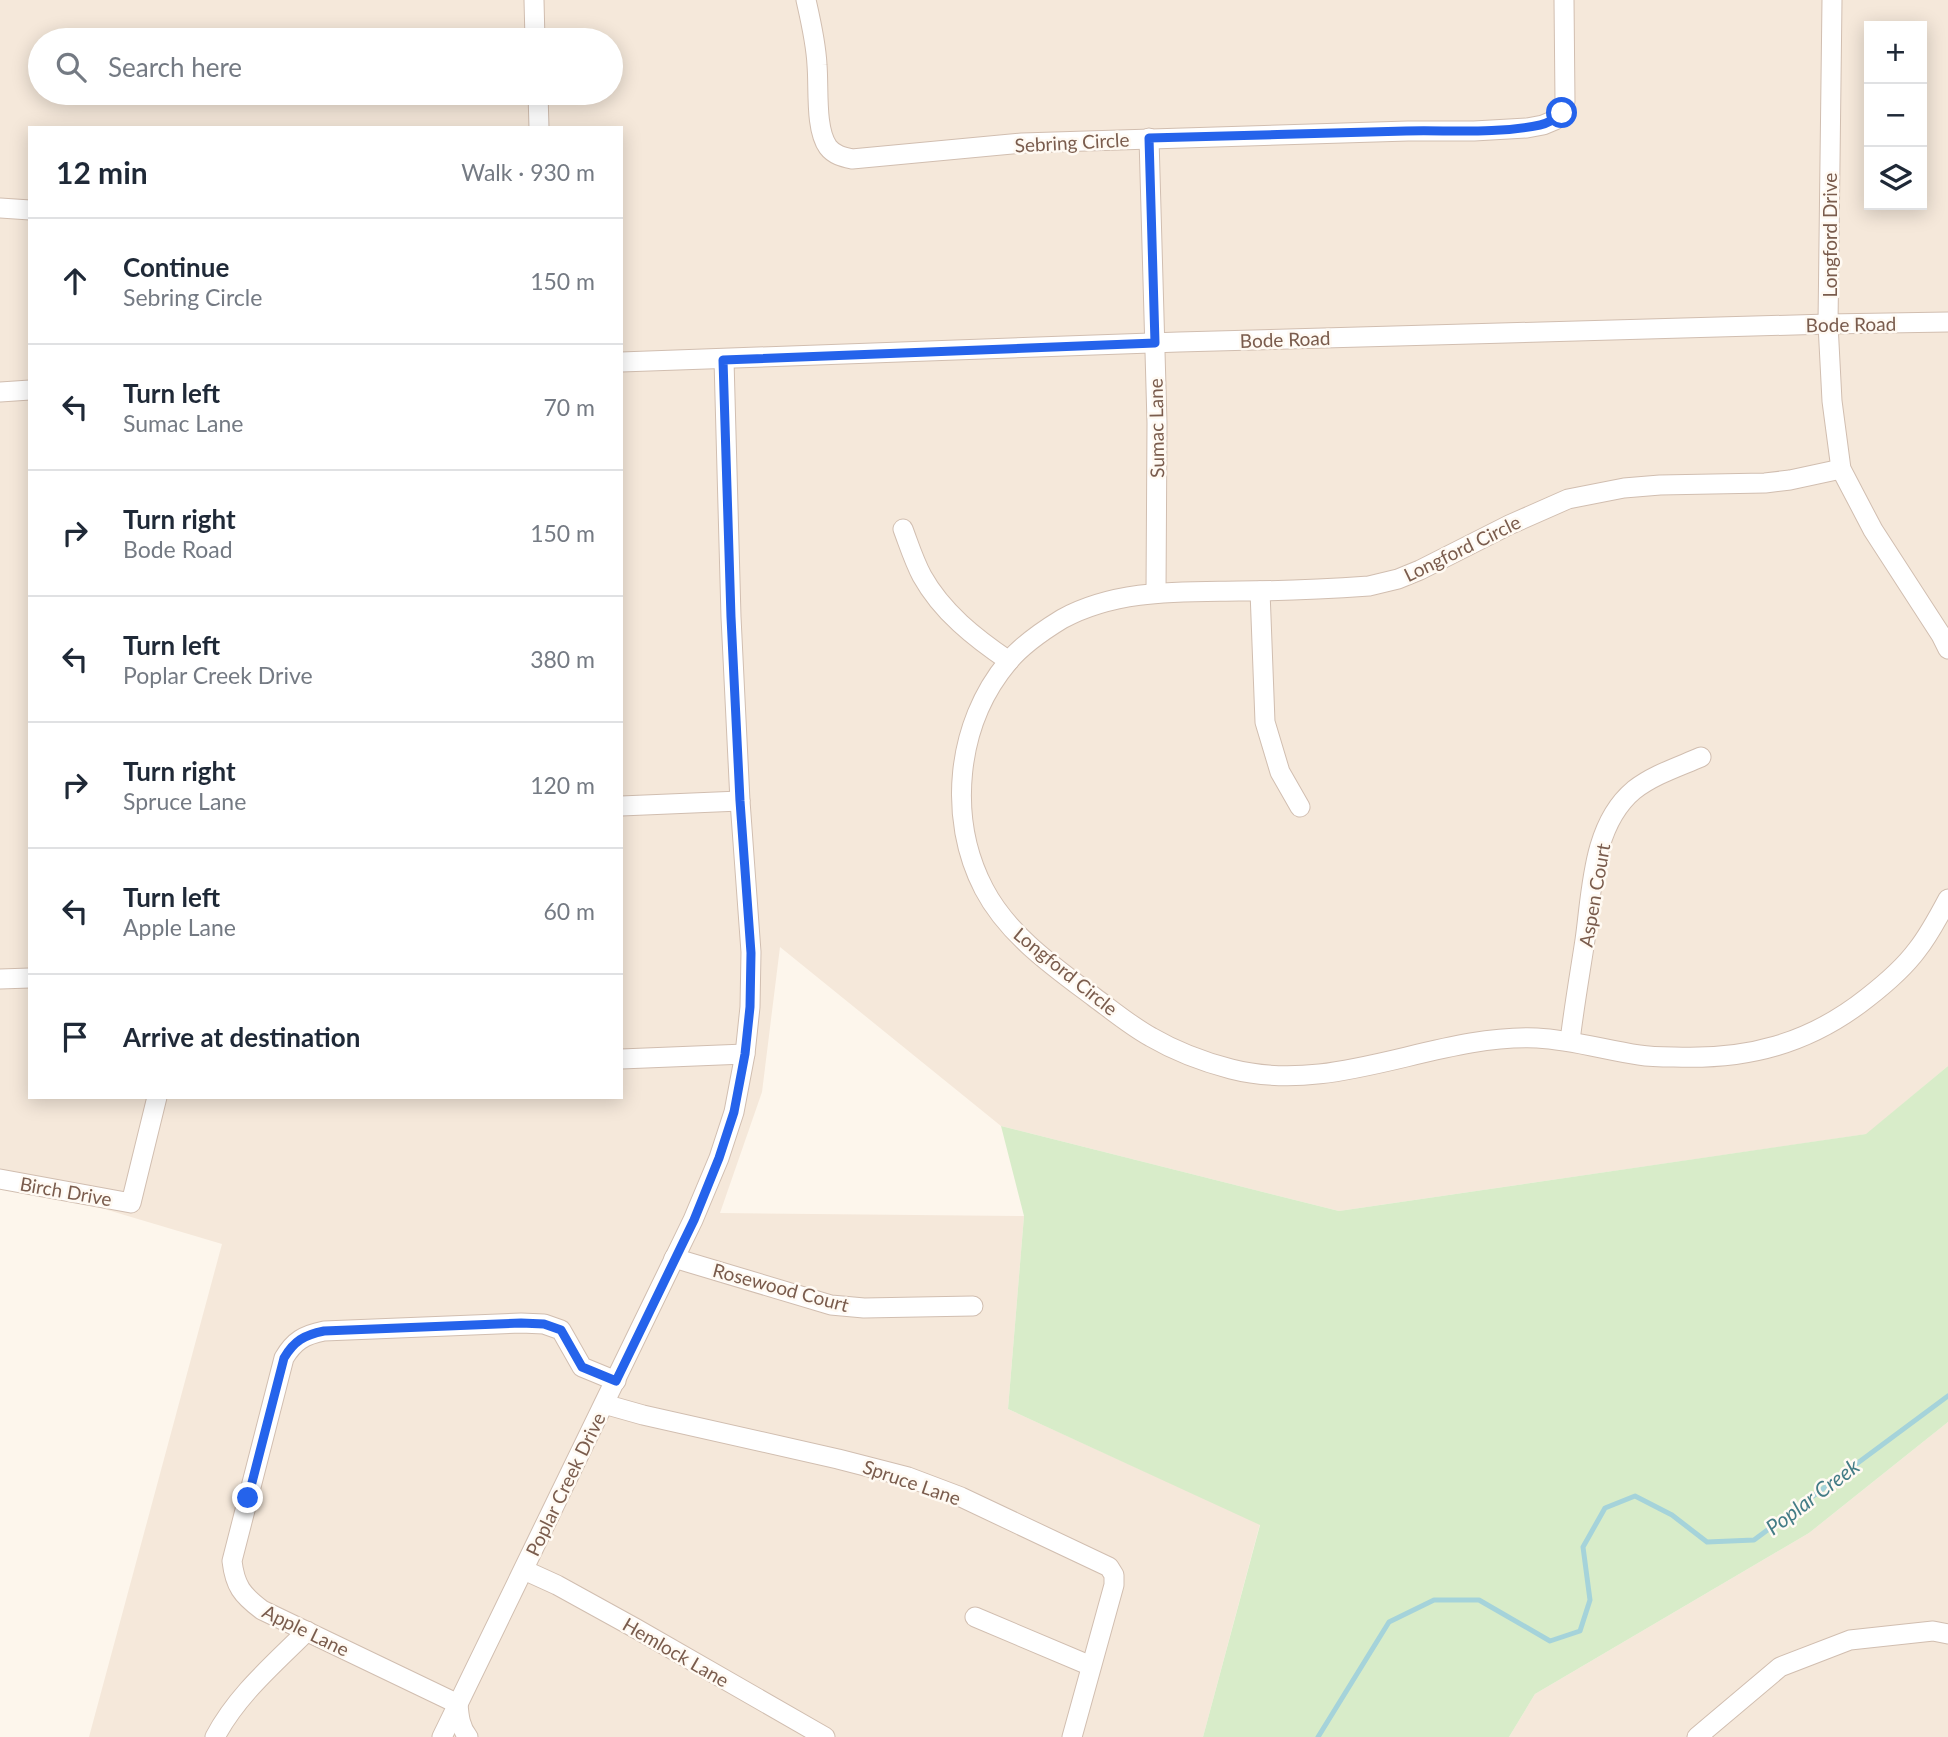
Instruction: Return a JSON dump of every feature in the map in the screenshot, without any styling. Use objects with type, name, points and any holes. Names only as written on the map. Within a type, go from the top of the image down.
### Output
[{"type":"street","points":[[534,0],[535,28]]},
{"type":"street","name":"Sebring Circle","points":[[806,0],[812,23],[823,137],[829,148],[838,156],[852,159],[1022,143],[1474,131],[1543,125],[1555,120],[1562,113],[1565,101],[1564,0]]},
{"type":"street","name":"Longford Drive","points":[[1832,0],[1828,324],[1833,411],[1841,468]]},
{"type":"street","points":[[538,105],[539,126]]},
{"type":"street","name":"Sumac Lane","points":[[1149,138],[1155,343],[1156,593]]},
{"type":"street","points":[[0,208],[28,210]]},
{"type":"street","name":"Bode Road","points":[[623,362],[1155,343],[1948,322]]},
{"type":"street","name":"Poplar Creek Drive","points":[[442,1737],[694,1220],[734,1112],[745,1054],[750,1007],[751,953],[731,617],[723,360]]},
{"type":"street","points":[[0,392],[28,390]]},
{"type":"street","points":[[1841,468],[1873,530],[1948,649]]},
{"type":"street","name":"Longford Circle","points":[[1841,468],[1765,483],[1660,485],[1624,488],[1567,499],[1420,570],[1369,586],[1139,594],[1100,604],[1066,617],[1040,634],[1009,661],[981,704],[969,735],[962,778],[965,837],[973,863],[990,899],[1017,934],[1073,981],[1150,1037],[1181,1052],[1228,1069],[1262,1075],[1303,1077],[1338,1073],[1448,1046],[1533,1038],[1570,1041],[1641,1056],[1699,1058],[1747,1054],[1782,1045],[1823,1029],[1857,1006],[1890,980],[1916,951],[1948,899]]},
{"type":"street","points":[[903,529],[921,574],[933,594],[950,615],[1009,661]]},
{"type":"street","points":[[1260,591],[1265,722],[1280,772],[1300,807]]},
{"type":"street","name":"Aspen Court","points":[[1570,1041],[1602,840],[1618,808],[1634,790],[1657,776],[1701,757]]},
{"type":"street","points":[[623,806],[740,801]]},
{"type":"street","points":[[0,979],[28,978]]},
{"type":"street","points":[[623,1059],[745,1054]]},
{"type":"street","name":"Birch Drive","points":[[0,1179],[131,1203],[157,1099]]},
{"type":"street","name":"Rosewood Court","points":[[674,1258],[831,1304],[864,1308],[974,1306]]},
{"type":"street","name":"Apple Lane","points":[[458,1704],[262,1610],[237,1587],[232,1561],[284,1358],[290,1348],[307,1334],[324,1331],[544,1324],[561,1330],[582,1367],[616,1381]]},
{"type":"street","name":"Spruce Lane","points":[[604,1404],[908,1477],[961,1497],[1109,1567],[1114,1575],[1114,1585],[1072,1737]]},
{"type":"street","name":"Hemlock Lane","points":[[524,1570],[635,1628],[825,1737]]},
{"type":"street","points":[[975,1617],[1091,1666]]},
{"type":"street","points":[[215,1737],[241,1698],[307,1631]]},
{"type":"street","points":[[1697,1737],[1780,1667],[1850,1640],[1933,1632],[1948,1634]]},
{"type":"street","points":[[458,1704],[460,1720],[468,1737]]},
{"type":"shaded area","points":[[0,0],[1948,0],[1948,1066],[1867,1134],[1339,1211],[1001,1126],[780,947],[762,1092],[720,1213],[1024,1216],[1008,1409],[1260,1524],[1203,1737],[89,1737],[222,1244],[0,1178]]},
{"type":"shaded area","points":[[1948,1422],[1948,1737],[1509,1737],[1535,1694],[1809,1533]]},
{"type":"green space","points":[[1948,1066],[1948,1422],[1809,1533],[1535,1694],[1509,1737],[1203,1737],[1260,1525],[1008,1409],[1024,1216],[1001,1126],[1339,1211],[1866,1134]]},
{"type":"waterway","name":"Poplar Creek","points":[[1318,1737],[1389,1622],[1434,1600],[1479,1600],[1550,1641],[1580,1631],[1590,1600],[1583,1547],[1605,1508],[1635,1496],[1672,1515],[1707,1542],[1754,1540],[1948,1396]]},
{"type":"route","points":[[248,1498],[284,1358],[296,1341],[307,1334],[324,1331],[544,1324],[561,1330],[582,1367],[616,1381],[694,1220],[734,1112],[745,1054],[750,1007],[751,953],[731,617],[723,360],[1155,343],[1149,138],[1527,128],[1555,120],[1562,113]]}]
